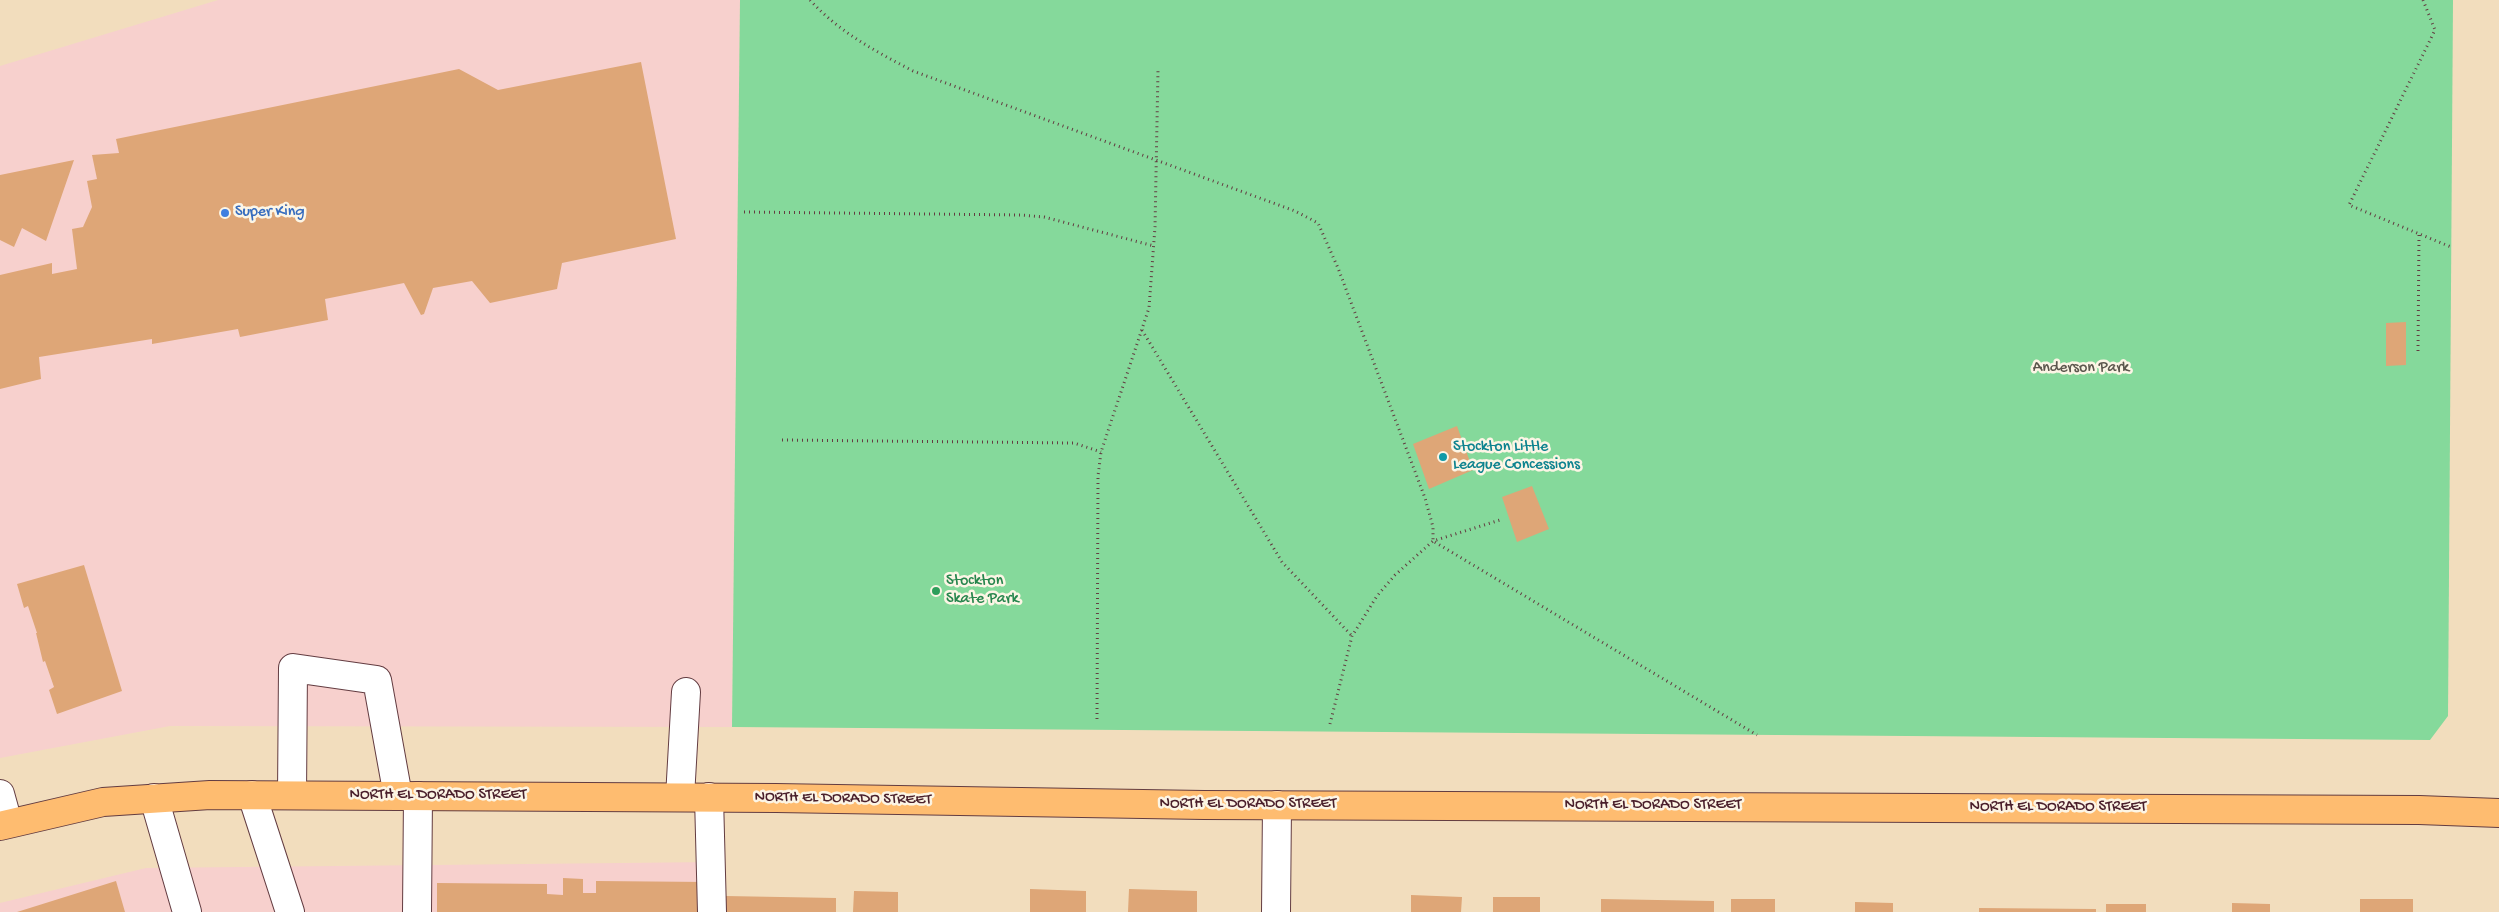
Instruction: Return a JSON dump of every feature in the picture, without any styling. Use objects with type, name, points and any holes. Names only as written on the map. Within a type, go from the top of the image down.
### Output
[{"type":"main road","name":"NORTH EL DORADO STREET","points":[[4,824],[103,802],[154,798],[252,795],[709,797],[1277,805],[2419,810],[2499,813]]},
{"type":"street","points":[[292,795],[293,668],[377,680],[408,796],[416,912]]},
{"type":"street","points":[[680,797],[686,692]]},
{"type":"street","points":[[0,794],[4,824]]},
{"type":"street","points":[[252,795],[290,912]]},
{"type":"street","points":[[709,797],[712,912]]},
{"type":"street","points":[[154,798],[187,912]]},
{"type":"street","points":[[1276,912],[1277,805]]},
{"type":"path","points":[[810,0],[827,19],[866,46],[914,71],[1295,210],[1318,223],[1338,268],[1425,498],[1433,527],[1433,541]]},
{"type":"path","points":[[2423,0],[2435,30],[2350,205],[2451,247]]},
{"type":"path","points":[[1097,719],[1098,476],[1101,452],[1149,308],[1154,246],[1158,70]]},
{"type":"path","points":[[744,212],[1021,215],[1044,217],[1154,246]]},
{"type":"path","points":[[2418,351],[2419,233]]},
{"type":"path","points":[[1142,329],[1282,562],[1352,636]]},
{"type":"path","points":[[782,440],[1074,443],[1101,452]]},
{"type":"path","points":[[1330,724],[1352,636],[1378,596],[1395,575],[1433,541],[1500,520]]},
{"type":"path","points":[[1433,541],[1756,735]]},
{"type":"shaded area","points":[[218,0],[740,0],[732,727],[170,726],[0,758],[0,66]]},
{"type":"shaded area","points":[[716,862],[716,912],[0,912],[0,903],[146,868]]},
{"type":"green space","name":"Anderson Park","points":[[740,0],[2453,0],[2448,716],[2430,740],[732,727]]},
{"type":"building","points":[[641,62],[676,239],[562,263],[557,289],[490,303],[472,281],[433,288],[424,314],[421,315],[404,283],[325,299],[328,320],[240,337],[238,329],[152,344],[152,339],[39,357],[41,379],[0,389],[0,275],[52,263],[52,274],[77,269],[72,229],[83,227],[92,207],[87,181],[97,179],[92,155],[119,153],[116,139],[459,69],[498,90]]},
{"type":"building","points":[[74,160],[46,241],[22,228],[14,247],[0,240],[0,175]]},
{"type":"building","points":[[2406,322],[2406,365],[2386,366],[2386,323]]},
{"type":"building","name":"Stockton Little League Concessions","points":[[1457,426],[1473,470],[1429,489],[1413,444]]},
{"type":"building","points":[[1532,486],[1549,529],[1517,542],[1502,497]]},
{"type":"building","points":[[84,565],[122,691],[57,714],[49,690],[54,687],[45,661],[43,662],[37,633],[28,606],[24,608],[17,584]]},
{"type":"building","points":[[563,878],[583,879],[583,893],[596,893],[596,881],[706,882],[705,912],[437,912],[437,883],[547,884],[547,894],[563,895]]},
{"type":"building","points":[[116,881],[125,912],[17,912]]},
{"type":"building","points":[[1030,889],[1086,891],[1086,912],[1030,912]]},
{"type":"building","points":[[1129,889],[1197,891],[1197,912],[1128,912]]},
{"type":"building","points":[[854,891],[898,892],[898,912],[853,912]]},
{"type":"building","points":[[1411,895],[1462,897],[1461,912],[1411,912]]},
{"type":"building","points":[[725,896],[836,898],[836,912],[725,912]]},
{"type":"building","points":[[1493,897],[1540,897],[1540,912],[1493,912]]},
{"type":"building","points":[[1601,899],[1714,901],[1714,912],[1601,912]]},
{"type":"building","points":[[1731,899],[1775,899],[1775,912],[1731,912]]},
{"type":"building","points":[[2360,899],[2413,899],[2413,912],[2360,912]]},
{"type":"building","points":[[1855,902],[1893,903],[1893,912],[1855,912]]},
{"type":"building","points":[[2232,903],[2270,904],[2270,912],[2232,912]]},
{"type":"building","points":[[2106,904],[2146,904],[2146,912],[2106,912]]},
{"type":"building","points":[[1979,908],[2096,909],[2096,912],[1979,912]]},
{"type":"place","name":"Super King","points":[[225,213]]},
{"type":"place","name":"Stockton Little League Concessions","points":[[1443,457]]},
{"type":"place","name":"Stockton Skate Park","points":[[936,591]]}]
